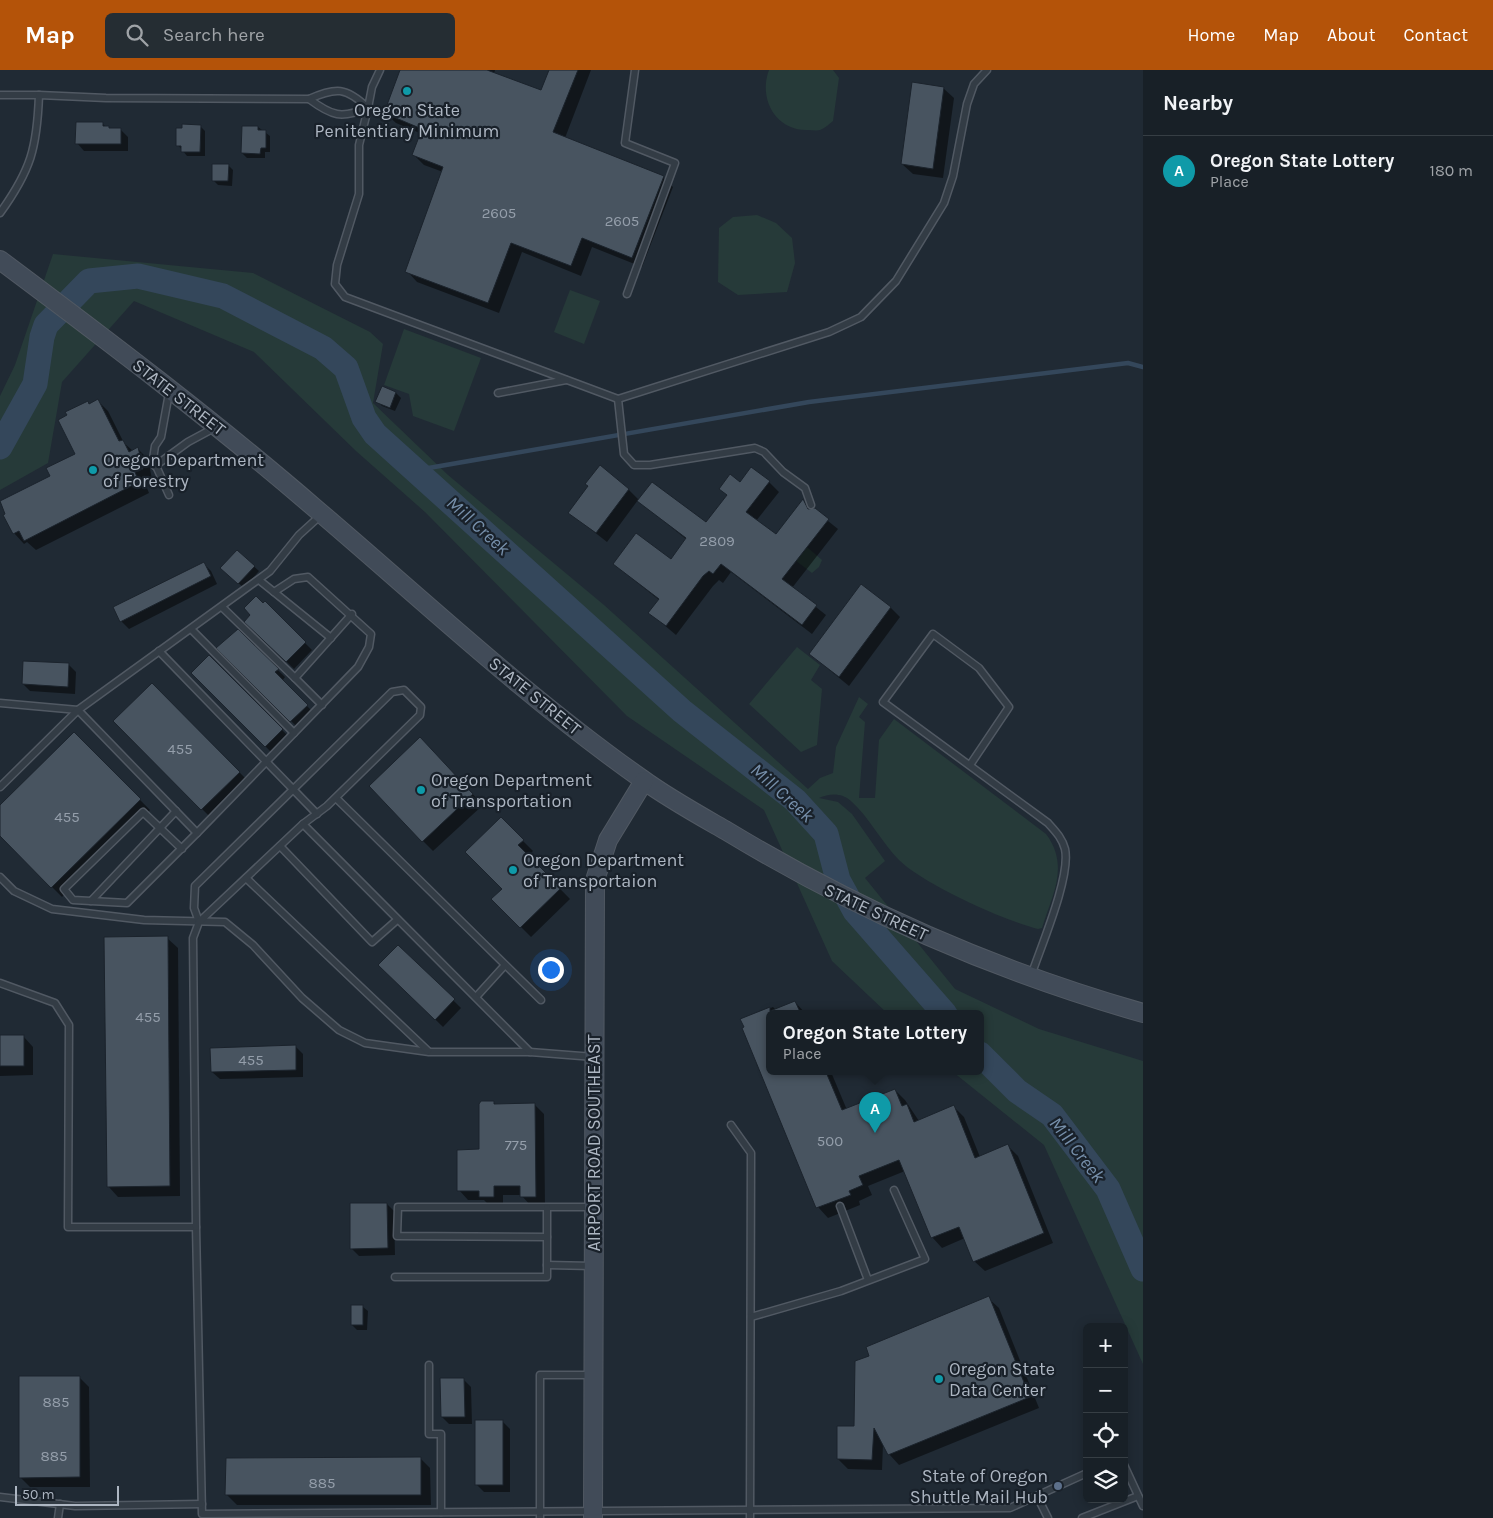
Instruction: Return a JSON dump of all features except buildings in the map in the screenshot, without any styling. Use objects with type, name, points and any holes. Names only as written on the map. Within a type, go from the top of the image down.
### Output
[{"type":"main road","name":"STATE STREET","points":[[0,260],[218,426],[493,661],[604,752],[644,781],[794,871],[914,931],[1031,978],[1143,1013]]},
{"type":"main road","name":"AIRPORT ROAD SOUTHEAST","points":[[593,1514],[595,880],[608,840],[644,781]]},
{"type":"lane","points":[[380,70],[372,87],[359,145],[359,194],[336,265],[335,284],[345,298],[618,399],[829,332],[861,316],[896,282],[944,204],[953,176],[967,104],[974,84],[987,70]]},
{"type":"lane","points":[[627,294],[675,163],[625,143],[635,70]]},
{"type":"lane","points":[[0,95],[106,98],[308,99],[329,90],[352,93],[368,108]]},
{"type":"lane","points":[[0,213],[18,188],[32,159],[38,129],[39,95]]},
{"type":"lane","points":[[308,99],[325,110],[349,116],[368,108]]},
{"type":"lane","points":[[498,393],[567,380]]},
{"type":"lane","points":[[169,495],[152,459],[155,446],[161,437],[170,389]]},
{"type":"lane","points":[[618,399],[624,454],[634,465],[650,465],[755,448],[764,452],[784,472],[805,488],[811,505]]},
{"type":"lane","points":[[155,466],[199,435],[218,426]]},
{"type":"lane","points":[[0,787],[78,710],[270,571],[299,535],[322,514]]},
{"type":"lane","points":[[182,849],[143,812],[64,889],[73,900],[127,903],[182,849],[198,833],[358,667],[369,647],[371,634],[352,614],[308,576],[294,580],[274,592]]},
{"type":"lane","points":[[259,580],[331,638]]},
{"type":"lane","points":[[222,607],[322,705]]},
{"type":"lane","points":[[295,678],[352,614]]},
{"type":"lane","points":[[191,629],[294,733]]},
{"type":"lane","points":[[970,765],[1009,707],[979,668],[933,634],[883,702],[1048,823],[1061,837],[1065,850],[1066,865],[1059,897],[1031,978]]},
{"type":"lane","points":[[159,652],[317,814]]},
{"type":"lane","points":[[199,922],[194,908],[195,886],[295,790],[392,692],[404,690],[421,707],[420,714],[336,798],[303,824],[199,922],[193,938],[196,1227],[203,1516],[441,1512],[463,1515],[540,1515],[750,1509],[1010,1508],[1083,1476]]},
{"type":"lane","points":[[0,703],[78,710],[198,833]]},
{"type":"lane","points":[[336,798],[541,1000]]},
{"type":"lane","points":[[91,901],[176,811]]},
{"type":"lane","points":[[303,824],[530,1052]]},
{"type":"lane","points":[[280,846],[372,942],[398,920]]},
{"type":"lane","points":[[0,878],[14,891],[52,909],[144,920],[225,922],[253,945],[302,998],[339,1030],[365,1043],[429,1052],[530,1052],[594,1057]]},
{"type":"lane","points":[[246,878],[429,1052]]},
{"type":"lane","points":[[476,996],[505,965]]},
{"type":"lane","points":[[0,983],[55,1003],[69,1025],[68,1227],[196,1227]]},
{"type":"lane","points":[[731,1125],[751,1153],[750,1518]]},
{"type":"lane","points":[[750,1316],[868,1280],[925,1259],[894,1190]]},
{"type":"lane","points":[[840,1206],[868,1280]]},
{"type":"lane","points":[[547,1237],[397,1236],[398,1207],[594,1207]]},
{"type":"lane","points":[[395,1277],[547,1277],[547,1208]]},
{"type":"lane","points":[[547,1265],[594,1266]]},
{"type":"lane","points":[[429,1365],[429,1434],[441,1434],[441,1512]]},
{"type":"lane","points":[[540,1515],[540,1374],[594,1375]]},
{"type":"lane","points":[[1128,1474],[1143,1506]]},
{"type":"lane","points":[[1037,1496],[1048,1518]]},
{"type":"lane","points":[[1082,1518],[1138,1496]]},
{"type":"lane","points":[[0,1497],[75,1506],[202,1504]]},
{"type":"lane","points":[[58,1518],[60,1504]]},
{"type":"green space","points":[[769,70],[833,70],[839,78],[833,121],[822,129],[816,130],[797,129],[779,119],[772,111],[768,102],[766,81]]},
{"type":"green space","points":[[757,215],[776,223],[792,238],[795,263],[787,292],[738,295],[718,282],[719,228],[733,217]]},
{"type":"green space","points":[[53,254],[253,273],[370,332],[383,344],[373,403],[448,475],[604,605],[808,789],[820,778],[833,773],[836,747],[859,697],[868,704],[859,717],[865,722],[859,798],[875,798],[879,740],[894,719],[1046,834],[1057,858],[1057,881],[1042,928],[1038,929],[986,910],[926,880],[899,860],[858,807],[851,801],[844,796],[836,795],[827,795],[819,798],[838,802],[852,814],[885,861],[865,878],[955,989],[1039,1029],[1143,1061],[1143,1364],[1128,1331],[1128,1323],[1124,1323],[1044,1145],[957,1075],[984,1075],[984,1010],[884,1010],[832,961],[764,810],[627,716],[425,512],[356,451],[254,352],[134,301],[62,382],[48,463],[0,490],[0,396],[15,365]]},
{"type":"green space","points":[[570,290],[600,301],[584,344],[554,332]]},
{"type":"green space","points":[[404,329],[481,358],[454,431],[413,416],[409,394],[384,385]]},
{"type":"green space","points":[[807,547],[822,560],[819,567],[812,573],[796,561]]},
{"type":"green space","points":[[797,647],[820,665],[811,680],[822,689],[817,745],[801,752],[749,704]]},
{"type":"waterway","name":"Mill Creek","points":[[0,447],[35,384],[42,337],[46,325],[89,281],[138,276],[223,296],[323,348],[346,368],[364,418],[375,434],[682,711],[795,800],[826,834],[838,880],[855,911],[942,1010]]},
{"type":"waterway","points":[[417,470],[809,402],[1128,363],[1143,367]]},
{"type":"waterway","name":"Mill Creek","points":[[984,1058],[1017,1091],[1052,1115],[1108,1189],[1143,1269]]},
{"type":"place","name":"Oregon State Penitentiary Minimum","points":[[407,91]]},
{"type":"place","name":"Oregon Department of Forestry","points":[[93,470]]},
{"type":"place","name":"Oregon Department of Transportation","points":[[421,790]]},
{"type":"place","name":"Oregon Department of Transportaion","points":[[513,870]]},
{"type":"place","name":"Oregon State Lottery","points":[[875,1133]]},
{"type":"place","name":"Oregon State Data Center","points":[[939,1379]]},
{"type":"place","name":"State of Oregon Shuttle Mail Hub","points":[[1058,1486]]}]
